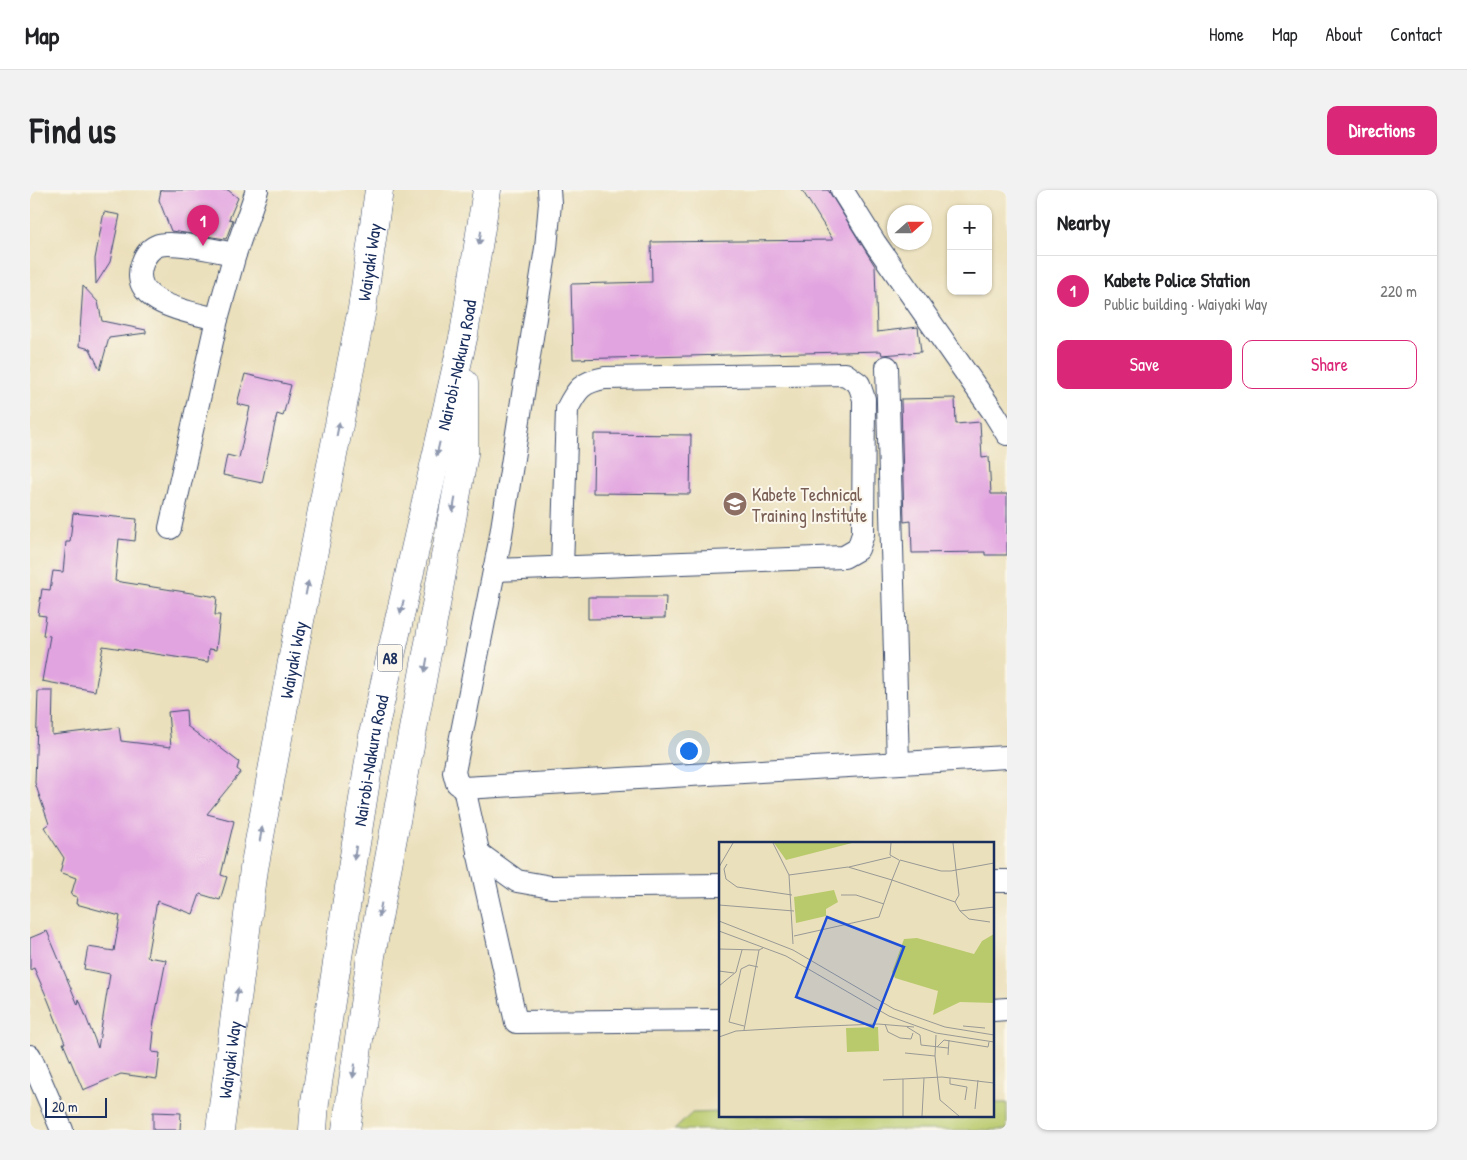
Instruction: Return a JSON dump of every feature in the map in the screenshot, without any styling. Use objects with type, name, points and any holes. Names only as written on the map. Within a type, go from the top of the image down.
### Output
[{"type":"highway","name":"Waiyaki Way","points":[[220,1130],[254,869],[294,652],[362,309],[379,190]]},
{"type":"highway","name":"Nairobi-Nakuru Road","points":[[313,1130],[315,1102],[374,730],[464,334],[487,190]]},
{"type":"highway","points":[[346,1130],[371,956],[464,454],[464,334]]},
{"type":"street","points":[[170,528],[217,319],[235,254],[257,190]]},
{"type":"street","points":[[549,190],[550,203],[546,248],[494,570],[454,772],[457,783],[464,788],[1007,757]]},
{"type":"street","points":[[842,190],[875,243],[1007,434]]},
{"type":"street","points":[[217,319],[158,302],[147,294],[141,282],[141,266],[148,252],[160,245],[178,245],[235,254]]},
{"type":"street","points":[[887,367],[898,763]]},
{"type":"street","points":[[494,570],[562,568],[844,557],[858,549],[863,534],[864,399],[859,384],[845,374],[605,378],[591,381],[576,390],[567,409],[562,568]]},
{"type":"street","points":[[464,788],[516,1022],[719,1020]]},
{"type":"street","points":[[478,853],[517,881],[551,886],[719,884]]},
{"type":"street","points":[[994,881],[1007,881]]},
{"type":"street","points":[[994,1010],[1007,1010]]},
{"type":"street","points":[[30,1056],[62,1130]]},
{"type":"green space","points":[[994,1103],[1007,1103],[1007,1130],[674,1130],[692,1113],[719,1112],[719,1118],[994,1118]]},
{"type":"building","points":[[161,190],[228,190],[238,198],[229,219],[233,220],[226,239],[171,231],[159,200]]},
{"type":"building","points":[[802,190],[828,190],[875,266],[877,332],[918,327],[921,352],[882,355],[881,351],[573,359],[571,284],[652,282],[651,242],[833,240]]},
{"type":"building","points":[[104,212],[120,215],[110,262],[96,284],[95,259]]},
{"type":"building","points":[[83,286],[98,302],[102,321],[146,330],[146,333],[109,338],[100,370],[90,349],[79,346]]},
{"type":"building","points":[[245,374],[291,385],[283,416],[277,414],[262,483],[223,475],[227,455],[239,458],[250,407],[237,404]]},
{"type":"building","points":[[955,398],[956,424],[980,422],[982,458],[989,457],[991,494],[1007,494],[1007,555],[985,555],[985,552],[912,553],[911,521],[904,522],[901,399]]},
{"type":"building","points":[[594,434],[691,435],[690,494],[593,493]]},
{"type":"building","points":[[73,513],[137,519],[135,541],[119,539],[115,581],[217,597],[215,615],[220,615],[216,650],[209,649],[208,662],[103,646],[95,691],[42,681],[50,636],[43,635],[46,616],[38,615],[42,589],[50,590],[53,571],[63,572],[66,542],[70,542]]},
{"type":"building","points":[[588,597],[666,597],[665,618],[588,619]]},
{"type":"building","points":[[38,691],[53,691],[52,735],[119,727],[121,741],[171,747],[168,712],[186,710],[187,726],[209,743],[210,740],[239,762],[237,769],[241,772],[207,814],[234,821],[221,875],[227,877],[220,900],[200,894],[193,914],[157,901],[147,957],[166,960],[152,1032],[154,1032],[152,1052],[160,1053],[157,1079],[121,1074],[83,1090],[34,968],[30,970],[30,938],[47,931],[78,1005],[79,999],[98,1048],[110,974],[84,969],[88,947],[114,951],[120,916],[76,904],[77,897],[71,895],[76,878],[60,872],[64,858],[44,827],[49,824],[35,783]]},
{"type":"building","points":[[153,1112],[181,1113],[180,1130],[153,1130]]},
{"type":"place","name":"Kabete Police Station","points":[[203,246]]},
{"type":"place","name":"Kabete Technical Training Institute","points":[[735,504]]}]
